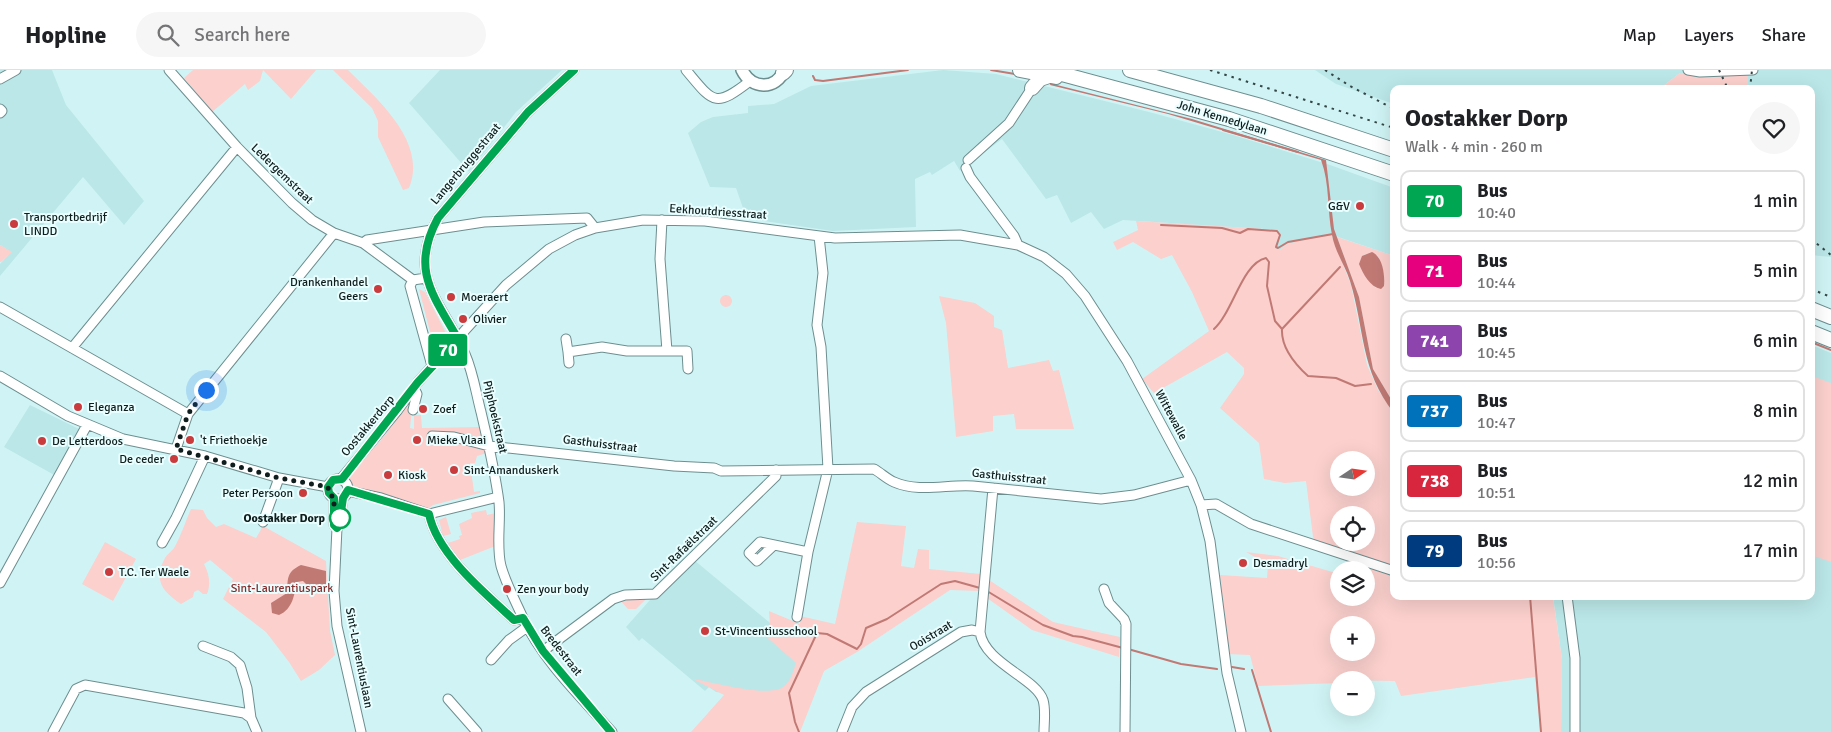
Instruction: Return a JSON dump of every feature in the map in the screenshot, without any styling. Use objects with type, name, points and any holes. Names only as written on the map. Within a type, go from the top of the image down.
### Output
[{"type":"highway","name":"John Kennedylaan","points":[[1022,70],[1087,79],[1229,119],[1390,173]]},
{"type":"highway","points":[[1022,70],[1031,77],[1032,88]]},
{"type":"highway","name":"John Kennedylaan","points":[[1073,70],[1241,115],[1390,167]]},
{"type":"highway","name":"John Kennedylaan","points":[[1131,70],[1261,106],[1390,149]]},
{"type":"highway","points":[[1032,88],[1048,73]]},
{"type":"highway","points":[[1815,311],[1831,317]]},
{"type":"highway","points":[[1815,328],[1831,334]]},
{"type":"highway","points":[[1815,334],[1831,340]]},
{"type":"main road","points":[[742,70],[750,81],[755,84],[768,85],[779,79],[784,71]]},
{"type":"street","points":[[0,79],[16,70]]},
{"type":"street","name":"Ledergemstraat","points":[[169,70],[237,148],[292,203],[312,220],[334,232],[363,243],[413,280]]},
{"type":"street","name":"Langerbruggestraat","points":[[432,229],[447,207],[528,112],[574,70]]},
{"type":"street","points":[[686,70],[702,91],[714,98],[730,97],[750,81]]},
{"type":"street","points":[[1688,70],[1700,72],[1753,70]]},
{"type":"street","points":[[1018,245],[1014,236],[970,177],[967,164],[1009,123],[1032,88]]},
{"type":"street","points":[[0,109],[2,111],[0,113]]},
{"type":"street","points":[[72,348],[237,148]]},
{"type":"street","points":[[363,243],[367,240],[484,222],[581,217],[586,218],[595,228]]},
{"type":"street","points":[[662,220],[660,259],[667,351]]},
{"type":"street","name":"Eekhoutdriesstraat","points":[[458,339],[528,265],[549,249],[595,228],[624,222],[662,220],[723,222],[819,236],[960,235],[1018,245]]},
{"type":"street","name":"Pijphoekstraat","points":[[432,229],[427,247],[426,278],[458,339],[472,376],[489,446],[498,498],[501,565],[523,618]]},
{"type":"street","points":[[176,449],[188,414],[334,232]]},
{"type":"street","points":[[797,617],[808,552],[828,469],[821,347],[817,325],[823,274],[819,236]]},
{"type":"street","name":"Wittewalle","points":[[1018,245],[1044,257],[1066,274],[1085,296],[1128,360],[1191,480],[1202,505],[1215,574],[1230,696],[1240,732]]},
{"type":"street","points":[[426,278],[413,280],[410,286],[432,366]]},
{"type":"street","points":[[0,307],[188,414]]},
{"type":"street","name":"Oostakkerdorp","points":[[342,479],[432,366],[458,339]]},
{"type":"street","points":[[566,339],[569,363]]},
{"type":"street","points":[[568,352],[602,346],[627,351],[687,351],[688,369]]},
{"type":"street","points":[[1,377],[87,425],[124,438],[205,456],[279,478],[328,487]]},
{"type":"street","name":"Oostakkerdorp","points":[[413,410],[417,394],[414,388]]},
{"type":"street","points":[[0,583],[87,425]]},
{"type":"street","name":"Gasthuisstraat","points":[[432,436],[454,437],[489,446],[720,470],[874,469],[893,482],[909,486],[948,488],[960,485],[1100,499],[1134,495],[1191,480]]},
{"type":"street","points":[[162,543],[205,456]]},
{"type":"street","name":"Sint-Rafaëlstraat","points":[[543,651],[613,599],[625,595],[655,594],[776,476],[776,470]]},
{"type":"street","points":[[263,522],[279,478]]},
{"type":"street","points":[[342,495],[347,483],[342,479],[333,480],[328,487],[329,493],[429,514],[498,498]]},
{"type":"street","points":[[993,488],[980,632],[981,642],[991,653],[1040,695],[1044,708],[1044,732]]},
{"type":"street","name":"Sint-Laurentiuslaan","points":[[342,495],[339,525],[337,528],[334,592],[337,626],[361,732]]},
{"type":"street","points":[[1202,505],[1216,504],[1251,524],[1390,570]]},
{"type":"street","points":[[429,514],[432,526],[446,549],[480,589],[514,620],[523,618]]},
{"type":"street","points":[[774,545],[808,552]]},
{"type":"street","points":[[1104,588],[1108,603],[1124,619],[1126,649],[1125,732]]},
{"type":"street","points":[[1568,600],[1575,658],[1575,732]]},
{"type":"street","name":"Bredestraat","points":[[523,618],[543,651],[612,732]]},
{"type":"street","points":[[491,660],[509,640],[527,627]]},
{"type":"street","name":"Ooistraat","points":[[842,732],[852,707],[866,692],[961,632],[972,630],[980,632]]},
{"type":"street","points":[[202,646],[231,657],[240,665],[247,688],[251,718],[257,732]]},
{"type":"street","points":[[53,732],[76,689],[85,685],[244,713],[251,718]]},
{"type":"street","points":[[448,699],[477,732]]},
{"type":"shaded area","points":[[0,70],[52,70],[66,105],[144,201],[124,225],[83,177],[0,276],[0,264],[11,252],[0,245]]},
{"type":"shaded area","points":[[440,70],[562,70],[516,112],[469,172],[409,103]]},
{"type":"shaded area","points":[[943,70],[996,74],[1233,135],[1330,165],[1390,187],[1390,255],[1338,237],[1335,234],[1287,244],[1280,250],[1275,249],[1275,244],[1280,238],[1278,230],[1123,220],[1104,229],[1091,212],[1071,223],[1057,195],[1046,199],[1002,139],[960,171],[954,161],[932,175],[930,172],[915,179],[916,227],[833,231],[742,218],[743,208],[736,188],[710,187],[688,133],[701,122],[713,117],[748,113],[748,106],[774,104],[811,86]]},
{"type":"shaded area","points":[[1315,70],[1831,70],[1831,257],[1815,255],[1815,85],[1748,85],[1748,74],[1706,76],[1680,73],[1664,85],[1390,85],[1390,103],[1336,84]]},
{"type":"shaded area","points":[[1051,82],[1192,119],[1326,160],[1334,229],[1359,297],[1373,369],[1390,397],[1390,407],[1375,381],[1369,365],[1350,281],[1333,241],[1326,178],[1321,160],[1168,114],[1050,85]]},
{"type":"shaded area","points":[[1372,252],[1376,254],[1381,262],[1384,286],[1381,289],[1370,283],[1359,264],[1362,256]]},
{"type":"shaded area","points":[[1815,347],[1831,353],[1831,732],[1561,732],[1562,659],[1554,600],[1815,600]]},
{"type":"shaded area","name":"De Letterdoos","points":[[30,405],[79,429],[80,434],[56,476],[4,447]]},
{"type":"shaded area","name":"St-Vincentiusschool","points":[[694,560],[805,652],[786,693],[740,694],[716,692],[709,687],[705,691],[642,638],[639,641],[626,627],[650,600]]},
{"type":"shaded area","points":[[301,565],[326,571],[326,591],[315,593],[303,581],[297,582],[294,597],[287,609],[279,615],[272,613],[271,603],[287,593],[290,573]]},
{"type":"green space","points":[[193,70],[263,70],[260,81],[248,90],[245,84],[212,112],[184,78]]},
{"type":"green space","points":[[263,70],[316,70],[291,99]]},
{"type":"green space","points":[[333,70],[348,70],[385,108],[406,138],[412,154],[413,171],[409,188],[403,190],[378,137],[378,121],[372,108]]},
{"type":"green space","points":[[1680,73],[1706,76],[1748,74],[1748,85],[1664,85]]},
{"type":"green space","points":[[1136,221],[1278,230],[1280,238],[1275,244],[1275,248],[1280,250],[1287,244],[1331,234],[1351,285],[1367,365],[1378,390],[1390,407],[1390,567],[1343,551],[1375,551],[1375,506],[1330,506],[1330,547],[1316,542],[1313,537],[1306,481],[1285,483],[1264,479],[1259,443],[1220,408],[1244,374],[1244,368],[1227,352],[1154,393],[1142,379],[1209,331],[1192,292],[1172,255],[1161,259],[1133,242],[1117,250],[1113,242],[1138,230]]},
{"type":"green space","points":[[1337,237],[1390,255],[1390,397],[1373,369],[1359,297]],"holes":[[[1372,253],[1378,256],[1384,274],[1384,286],[1376,288],[1362,270],[1364,255]]]},
{"type":"green space","points":[[0,245],[12,252],[1,262],[0,262]]},
{"type":"green space","points":[[419,289],[425,292],[448,337],[446,342],[435,351]]},
{"type":"green space","points":[[724,295],[728,295],[732,301],[728,307],[724,307],[720,303],[720,299]]},
{"type":"green space","points":[[939,296],[975,303],[994,316],[994,327],[1002,330],[1008,368],[1049,360],[1053,371],[1059,370],[1074,429],[1016,429],[1014,414],[993,416],[993,431],[956,437],[946,323]]},
{"type":"green space","points":[[1815,377],[1831,383],[1831,562],[1815,556]]},
{"type":"green space","points":[[413,399],[410,428],[414,429],[414,415],[421,415],[422,428],[480,427],[487,453],[477,456],[475,463],[470,463],[474,492],[480,491],[480,493],[433,505],[426,510],[352,487],[348,478]]},
{"type":"green space","name":"Sint-Laurentiuspark","points":[[191,509],[203,510],[207,518],[216,527],[224,524],[256,538],[263,526],[326,561],[330,631],[335,655],[319,670],[301,681],[266,632],[223,599],[233,579],[210,560],[204,564],[209,579],[207,594],[203,594],[198,590],[194,592],[193,597],[181,604],[165,591],[160,580],[161,567],[165,558],[174,548]]},
{"type":"green space","points":[[486,510],[487,515],[496,513],[498,545],[460,560],[448,543],[460,539],[459,536],[462,535],[459,524],[472,518],[471,513]]},
{"type":"green space","points":[[446,517],[451,534],[443,536],[439,520]]},
{"type":"green space","points":[[857,522],[906,526],[901,566],[914,568],[918,549],[929,550],[929,569],[981,574],[980,591],[950,590],[857,652],[824,671],[800,732],[691,732],[724,695],[693,679],[765,691],[776,690],[788,682],[796,663],[762,633],[770,626],[769,611],[800,624],[800,616],[835,624]]},
{"type":"green space","name":"T.C. Ter Waele","points":[[105,542],[136,559],[113,601],[82,584]]},
{"type":"green space","points":[[1246,552],[1278,556],[1330,571],[1330,606],[1375,606],[1375,570],[1390,575],[1390,600],[1553,600],[1562,659],[1561,732],[1541,732],[1535,677],[1401,696],[1395,681],[1375,681],[1375,671],[1330,671],[1330,683],[1258,686],[1250,655],[1227,654],[1220,575],[1267,578],[1268,564]]},
{"type":"green space","points":[[989,580],[1053,622],[1120,637],[1119,657],[1032,630],[987,598]]},
{"type":"green space","points":[[619,599],[646,599],[636,609],[628,609]]},
{"type":"waterway","points":[[813,76],[815,80],[823,81],[908,70]]},
{"type":"waterway","points":[[991,70],[1015,74]]},
{"type":"waterway","points":[[1223,130],[1298,152]]},
{"type":"waterway","points":[[1161,225],[1222,228],[1240,233],[1248,229],[1277,231],[1280,235],[1276,247],[1278,248],[1288,242],[1333,234]]},
{"type":"waterway","points":[[1214,329],[1221,321],[1250,269],[1266,258],[1269,262],[1267,286],[1275,321],[1282,329],[1340,267]]},
{"type":"waterway","points":[[1282,329],[1282,336],[1287,349],[1294,361],[1308,376],[1336,378],[1355,386],[1371,384]]},
{"type":"waterway","points":[[1815,344],[1831,350]]},
{"type":"waterway","points":[[799,732],[789,693],[817,633],[827,634],[857,649],[861,644],[866,628],[887,619],[941,584],[955,581],[980,588]]},
{"type":"waterway","points":[[987,591],[1043,625],[1073,636],[1123,648]]},
{"type":"waterway","points":[[1530,600],[1541,732]]},
{"type":"waterway","points":[[1128,649],[1181,664],[1217,669]]},
{"type":"waterway","points":[[1232,667],[1244,669]]},
{"type":"waterway","points":[[1252,670],[1271,732]]},
{"type":"railway","points":[[1210,70],[1390,127]]},
{"type":"railway","points":[[1325,70],[1350,86],[1390,107]]},
{"type":"railway","points":[[1719,70],[1726,85]]},
{"type":"railway","points":[[1750,85],[1752,70]]},
{"type":"railway","points":[[1815,242],[1831,255]]},
{"type":"railway","points":[[1815,291],[1831,297]]},
{"type":"bus line","name":"70","points":[[574,70],[528,112],[438,218],[432,229],[427,247],[426,278],[458,339],[418,382],[342,479],[337,478],[333,480],[328,487],[329,493],[334,498],[334,525],[337,528],[343,498],[347,495],[348,490],[381,498],[429,514],[432,526],[439,539],[465,572],[480,589],[514,620],[523,618],[543,651],[611,732]]},
{"type":"place","name":"G&V","points":[[1360,206]]},
{"type":"place","name":"Transportbedrijf LINDD","points":[[14,224]]},
{"type":"place","name":"Drankenhandel Geers","points":[[378,289]]},
{"type":"place","name":"Moeraert","points":[[451,297]]},
{"type":"place","name":"Olivier","points":[[463,319]]},
{"type":"place","name":"Eleganza","points":[[78,407]]},
{"type":"place","name":"Zoef","points":[[423,409]]},
{"type":"place","name":"'t Friethoekje","points":[[190,440]]},
{"type":"place","name":"Mieke Vlaai","points":[[417,440]]},
{"type":"place","name":"De Letterdoos","points":[[42,441]]},
{"type":"place","name":"De ceder","points":[[174,459]]},
{"type":"place","name":"Sint-Amanduskerk","points":[[454,470]]},
{"type":"place","name":"Kiosk","points":[[388,475]]},
{"type":"place","name":"Peter Persoon","points":[[303,493]]},
{"type":"place","name":"Oostakker Dorp","points":[[340,518]]},
{"type":"place","name":"Desmadryl","points":[[1243,563]]},
{"type":"place","name":"T.C. Ter Waele","points":[[109,572]]},
{"type":"place","name":"Zen your body","points":[[507,589]]},
{"type":"place","name":"St-Vincentiusschool","points":[[705,631]]},
{"type":"route","points":[[206,390],[188,414],[176,449],[279,478],[328,487],[329,493],[334,498],[334,515],[340,518]]}]
